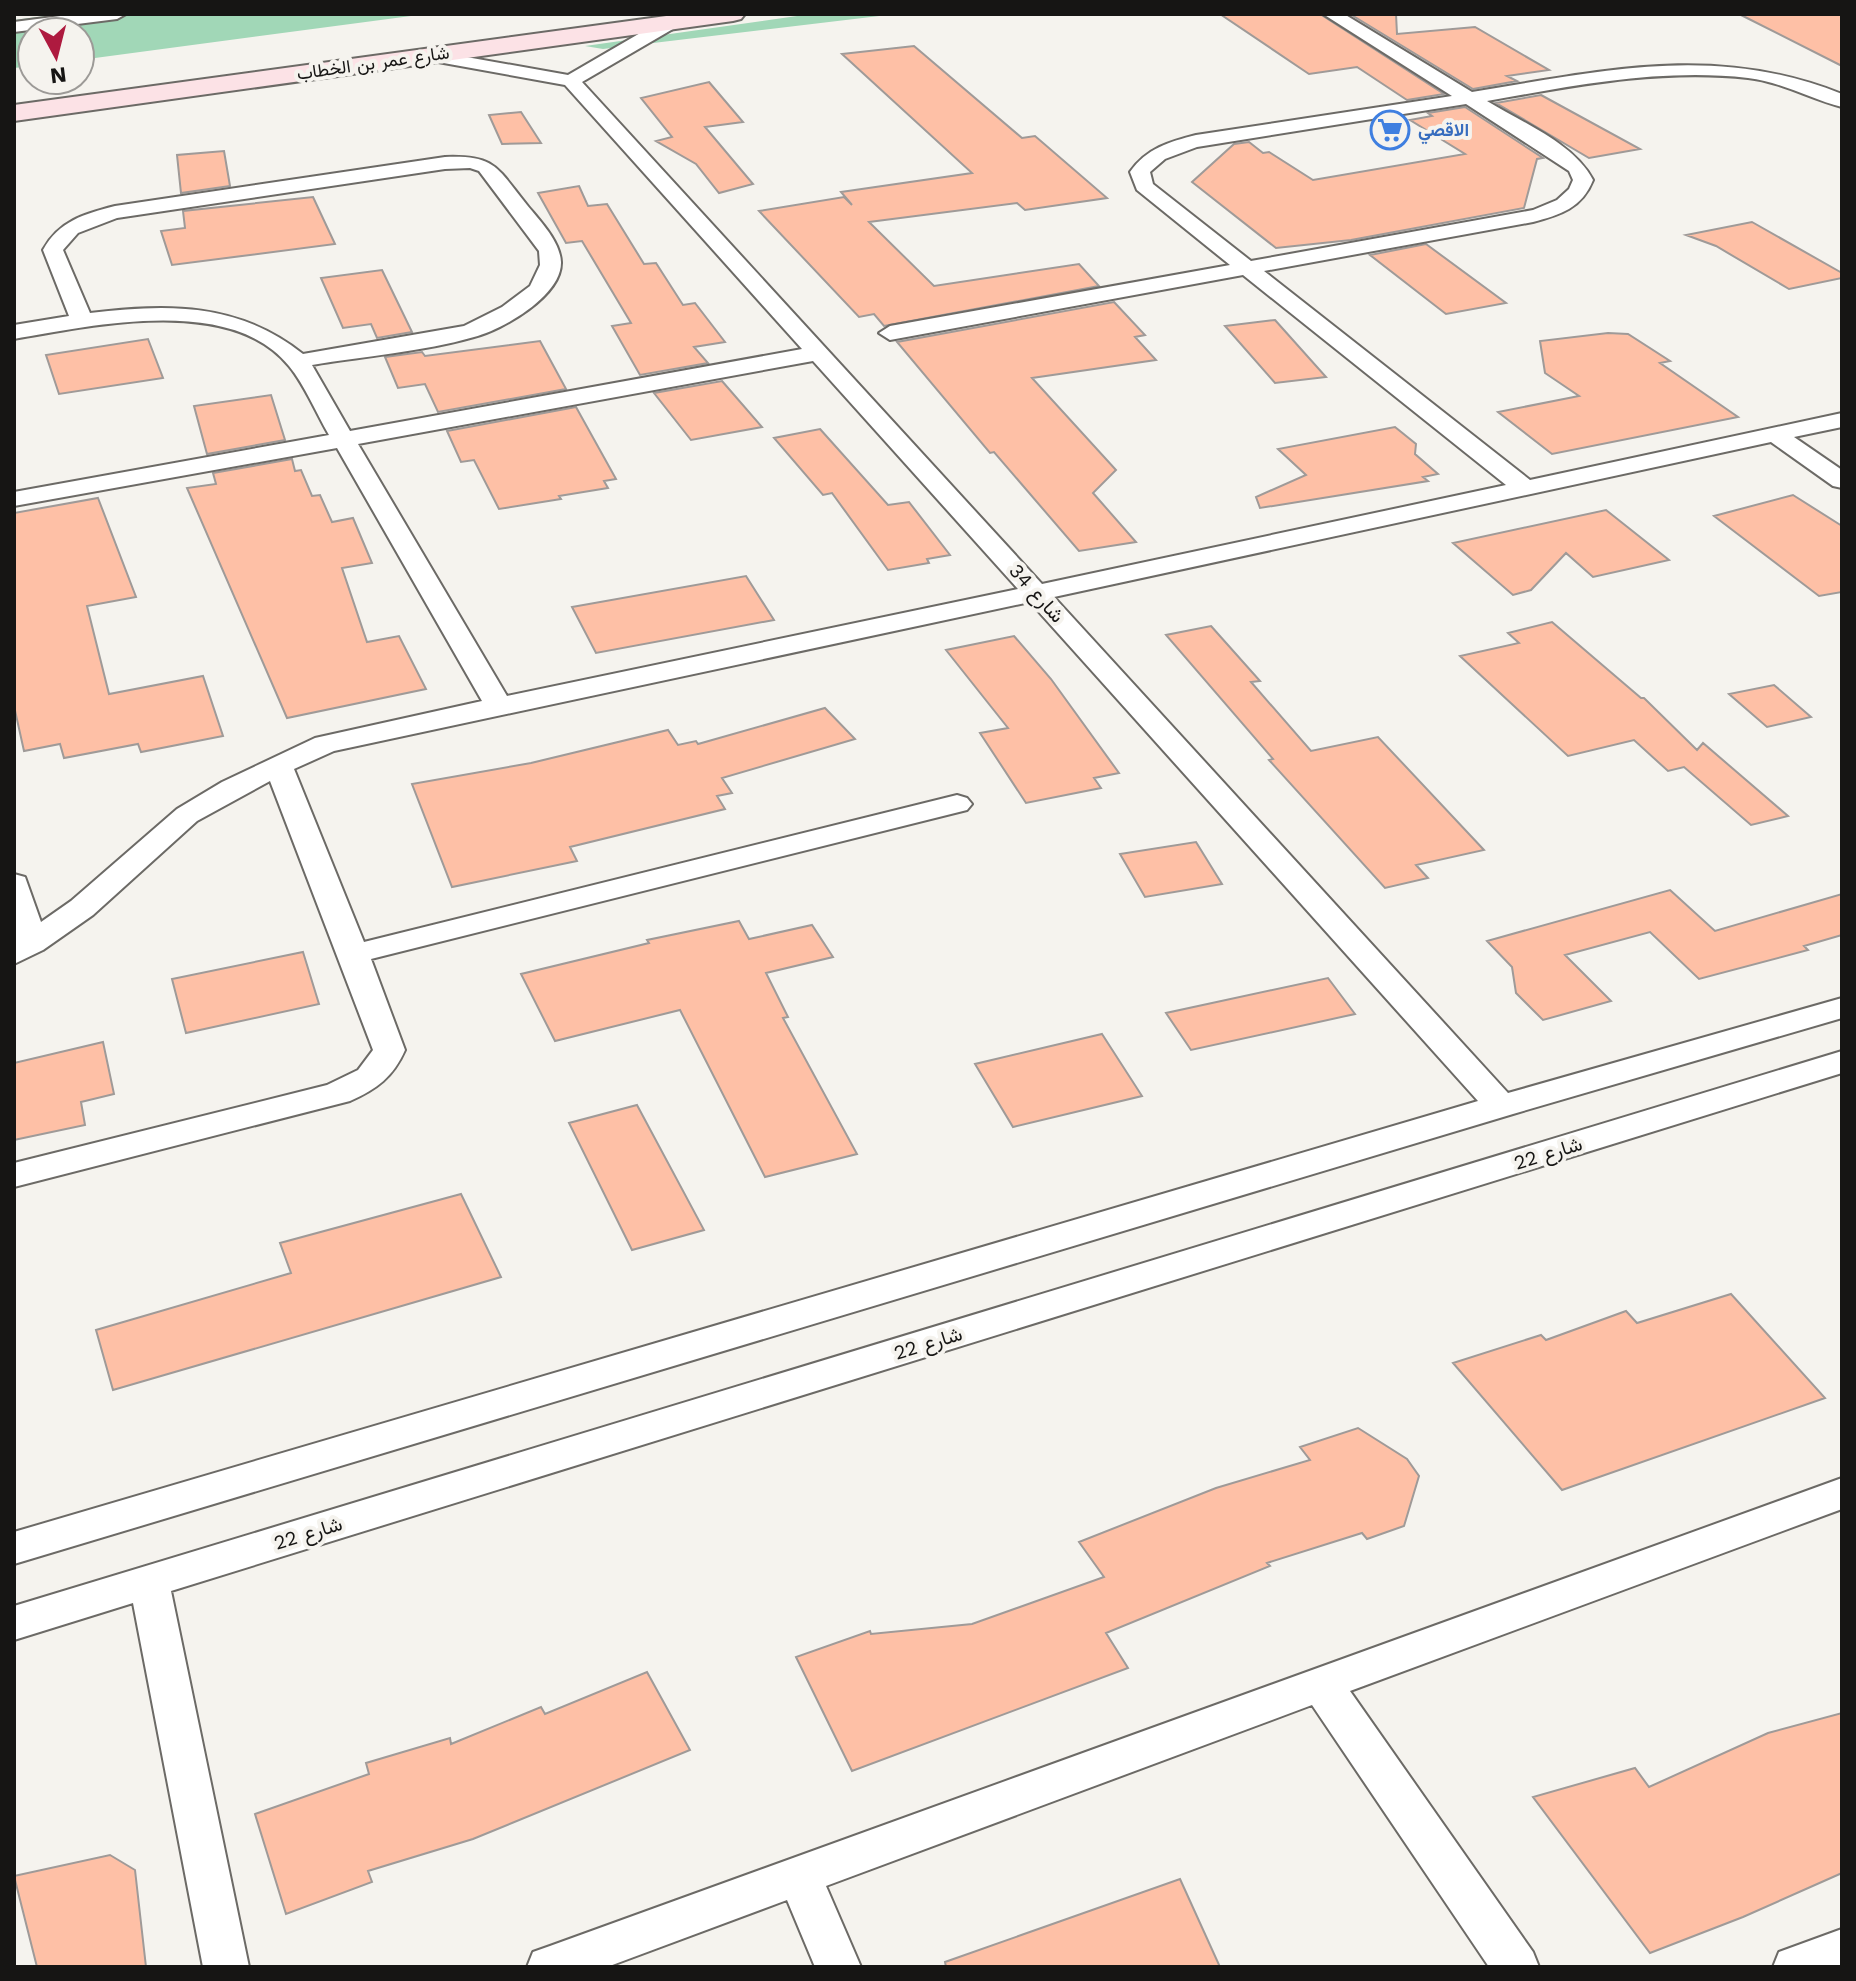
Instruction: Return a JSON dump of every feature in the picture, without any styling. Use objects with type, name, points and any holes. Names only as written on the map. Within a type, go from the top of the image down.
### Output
[{"type":"street","points":[[14,27],[117,14]]},
{"type":"street","name":"شارع عمر بن الخطاب","points":[[14,113],[733,14]]},
{"type":"street","points":[[890,333],[1547,213],[1568,204],[1580,192],[1583,180],[1577,168],[1332,14]]},
{"type":"street","points":[[427,55],[571,81],[621,49],[672,22]]},
{"type":"street","points":[[1523,487],[1144,186],[1140,172],[1149,159],[1168,148],[1196,141],[1674,70],[1769,77],[1814,86],[1842,101]]},
{"type":"street","name":"شارع 34","points":[[571,81],[1501,1106]]},
{"type":"street","points":[[82,321],[53,250],[59,235],[82,222],[115,212],[445,163],[472,162],[486,167],[549,250],[549,273],[541,286],[515,310],[496,322],[469,332],[298,361]]},
{"type":"street","points":[[14,332],[127,314],[206,318],[264,335],[284,347],[298,361],[499,706]]},
{"type":"street","points":[[14,499],[819,353]]},
{"type":"street","points":[[14,883],[23,948],[82,908],[187,815],[278,765],[325,744],[1842,420]]},
{"type":"street","points":[[1774,434],[1842,481]]},
{"type":"street","points":[[14,1175],[338,1093],[363,1083],[382,1068],[389,1050],[278,765]]},
{"type":"street","points":[[354,954],[957,804]]},
{"type":"street","points":[[14,1548],[1501,1106],[1842,1008]]},
{"type":"street","name":"شارع 22","points":[[14,1623],[1842,1062]]},
{"type":"street","points":[[550,1967],[1842,1493]]},
{"type":"street","points":[[149,1582],[226,1967]]},
{"type":"street","points":[[1321,1684],[1516,1967]]},
{"type":"street","points":[[799,1875],[838,1967]]},
{"type":"street","points":[[1796,1967],[1842,1950]]},
{"type":"green space","points":[[426,14],[96,58],[96,16],[45,16]]},
{"type":"green space","points":[[811,14],[896,14],[603,49],[585,46]]},
{"type":"green space","points":[[14,20],[16,20],[14,68]]},
{"type":"building","points":[[1220,14],[1320,14],[1444,94],[1407,100],[1357,67],[1309,74]]},
{"type":"building","points":[[1350,14],[1396,14],[1397,34],[1475,27],[1549,70],[1507,76],[1517,81],[1473,89]]},
{"type":"building","points":[[1739,14],[1842,14],[1842,66]]},
{"type":"building","points":[[914,46],[1022,138],[1035,136],[1107,198],[1025,210],[1017,203],[869,222],[934,286],[1079,264],[1099,286],[884,326],[874,314],[859,317],[759,211],[844,197],[852,205],[841,192],[972,173],[842,54]]},
{"type":"building","points":[[709,82],[743,122],[705,127],[753,184],[719,193],[696,164],[656,141],[672,137],[641,98]]},
{"type":"building","points":[[1541,95],[1640,149],[1589,158],[1496,103]]},
{"type":"building","points":[[1465,107],[1543,158],[1537,159],[1524,208],[1351,240],[1276,248],[1192,182],[1234,144],[1249,142],[1313,180],[1465,154],[1410,120],[1432,116],[1428,113]]},
{"type":"building","points":[[521,112],[541,143],[502,144],[489,115]]},
{"type":"building","points":[[224,151],[230,186],[181,193],[177,155]]},
{"type":"building","points":[[579,186],[588,206],[607,204],[644,264],[656,263],[683,305],[695,303],[725,342],[694,347],[708,363],[640,375],[612,326],[631,323],[582,241],[566,243],[538,193]]},
{"type":"building","points":[[313,197],[335,244],[172,265],[161,231],[185,228],[183,211]]},
{"type":"building","points":[[1752,222],[1842,273],[1842,278],[1789,289],[1716,246],[1686,235]]},
{"type":"building","points":[[1426,244],[1506,303],[1446,314],[1370,255]]},
{"type":"building","points":[[382,270],[412,332],[377,338],[371,324],[343,328],[321,278]]},
{"type":"building","points":[[1114,302],[1145,335],[1135,337],[1156,360],[1032,378],[1116,470],[1093,493],[1136,542],[1079,551],[994,452],[990,453],[897,342]]},
{"type":"building","points":[[1275,320],[1326,377],[1275,383],[1225,326]]},
{"type":"building","points":[[1608,333],[1628,334],[1670,361],[1660,363],[1738,417],[1552,454],[1498,412],[1579,396],[1545,373],[1540,341]]},
{"type":"building","points":[[148,339],[163,378],[59,394],[46,355]]},
{"type":"building","points":[[540,341],[566,389],[438,412],[425,384],[398,388],[385,357],[422,352],[425,356]]},
{"type":"building","points":[[722,381],[762,427],[691,440],[654,393]]},
{"type":"building","points":[[271,395],[285,440],[207,454],[194,406]]},
{"type":"building","points":[[576,407],[616,479],[604,481],[608,488],[559,496],[561,499],[499,509],[474,460],[461,462],[447,431]]},
{"type":"building","points":[[1395,427],[1416,444],[1415,454],[1438,474],[1423,477],[1428,481],[1260,508],[1256,497],[1306,475],[1278,449]]},
{"type":"building","points":[[820,429],[888,505],[909,502],[950,555],[927,559],[929,563],[888,570],[832,493],[823,495],[774,438]]},
{"type":"building","points":[[292,459],[295,471],[301,470],[312,496],[320,495],[332,522],[353,518],[372,563],[342,568],[367,642],[399,636],[426,689],[287,718],[187,488],[216,484],[213,473]]},
{"type":"building","points":[[1793,495],[1842,526],[1842,592],[1819,596],[1714,516]]},
{"type":"building","points":[[98,498],[136,597],[87,606],[109,694],[203,676],[223,736],[141,752],[138,744],[64,758],[60,744],[24,751],[14,706],[14,513]]},
{"type":"building","points":[[1606,510],[1669,560],[1593,577],[1566,553],[1531,590],[1513,595],[1453,543]]},
{"type":"building","points":[[746,576],[774,620],[596,653],[572,607]]},
{"type":"building","points":[[1552,622],[1644,698],[1697,750],[1703,743],[1788,816],[1751,825],[1684,767],[1668,771],[1634,740],[1568,756],[1460,656],[1519,643],[1508,633]]},
{"type":"building","points":[[1211,626],[1260,681],[1251,682],[1311,751],[1378,737],[1484,850],[1416,865],[1428,878],[1385,888],[1269,760],[1273,759],[1166,635]]},
{"type":"building","points":[[1014,636],[1051,679],[1119,773],[1094,778],[1101,788],[1026,803],[980,733],[1008,728],[946,650]]},
{"type":"building","points":[[1774,685],[1811,717],[1767,727],[1729,694]]},
{"type":"building","points":[[825,708],[855,739],[722,778],[732,793],[717,796],[725,809],[570,847],[577,861],[452,887],[412,784],[531,763],[668,730],[678,745],[696,741],[698,744]]},
{"type":"building","points":[[1196,842],[1222,884],[1145,897],[1120,854]]},
{"type":"building","points":[[1670,890],[1715,931],[1842,894],[1842,935],[1804,946],[1808,950],[1699,979],[1650,932],[1565,955],[1611,1001],[1543,1020],[1516,993],[1512,967],[1487,941]]},
{"type":"building","points":[[739,921],[749,939],[812,925],[833,957],[766,973],[788,1017],[783,1018],[857,1154],[765,1177],[680,1010],[555,1041],[521,974],[649,943],[647,940]]},
{"type":"building","points":[[303,952],[319,1004],[186,1033],[172,979]]},
{"type":"building","points":[[1328,978],[1355,1014],[1191,1050],[1166,1013]]},
{"type":"building","points":[[1102,1034],[1142,1096],[1013,1127],[975,1064]]},
{"type":"building","points":[[103,1042],[114,1094],[81,1102],[85,1125],[14,1140],[14,1063]]},
{"type":"building","points":[[637,1105],[704,1230],[632,1250],[569,1123]]},
{"type":"building","points":[[461,1194],[501,1277],[113,1390],[96,1330],[291,1273],[280,1243]]},
{"type":"building","points":[[1731,1294],[1825,1398],[1562,1490],[1453,1363],[1541,1335],[1546,1340],[1626,1311],[1637,1323]]},
{"type":"building","points":[[1358,1428],[1407,1459],[1419,1476],[1404,1526],[1367,1539],[1362,1533],[1267,1563],[1270,1566],[1106,1633],[1128,1668],[852,1771],[796,1657],[870,1631],[871,1634],[972,1624],[1104,1577],[1079,1542],[1216,1488],[1310,1460],[1300,1447]]},
{"type":"building","points":[[647,1672],[690,1750],[473,1839],[368,1871],[372,1882],[286,1914],[255,1814],[369,1774],[366,1763],[450,1738],[451,1744],[541,1707],[545,1714]]},
{"type":"building","points":[[1842,1713],[1842,1873],[1743,1917],[1650,1953],[1533,1797],[1635,1768],[1649,1787],[1768,1733]]},
{"type":"building","points":[[110,1855],[135,1870],[146,1967],[37,1967],[14,1876]]},
{"type":"building","points":[[1180,1879],[1220,1967],[946,1967],[945,1962]]},
{"type":"place","name":"الاقصي","points":[[1390,130]]}]
